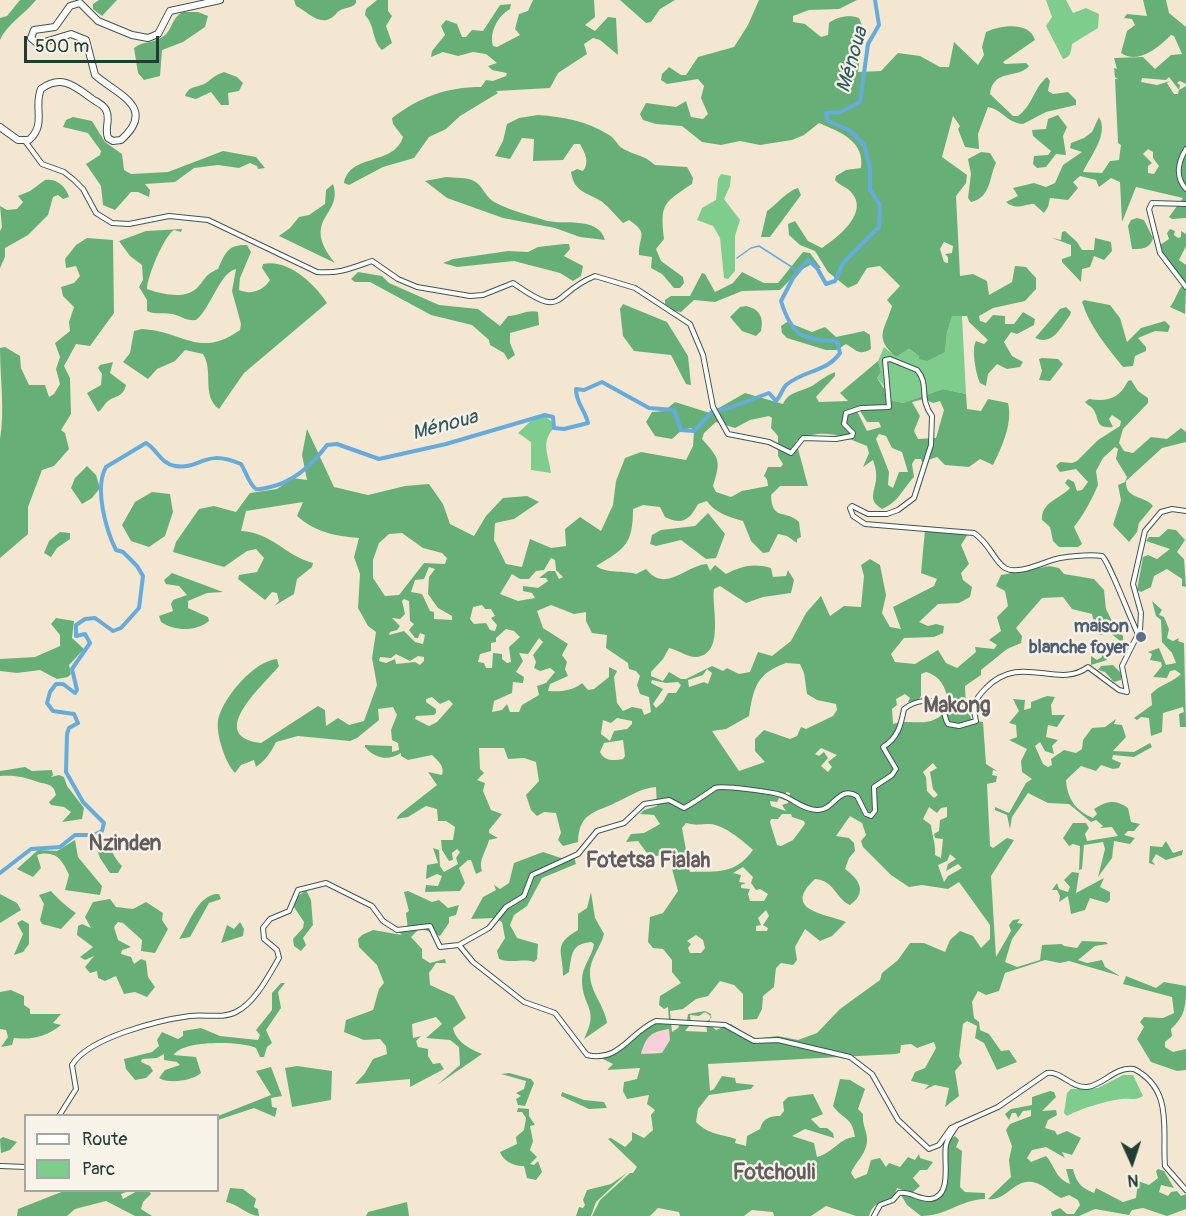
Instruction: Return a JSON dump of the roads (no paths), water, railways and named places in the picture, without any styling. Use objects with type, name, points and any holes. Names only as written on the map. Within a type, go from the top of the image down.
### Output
[{"type":"main road","points":[[0,127],[25,141],[31,138],[40,126],[39,95],[41,89],[57,82],[70,83],[104,107],[108,116],[106,134],[110,140],[124,139],[135,119],[132,102],[95,75],[85,38],[71,34],[36,44],[32,38],[34,30],[55,27],[70,6],[80,3],[98,21],[132,35],[151,38],[158,34],[170,11],[220,0]]},
{"type":"street","points":[[25,141],[42,164],[64,172],[74,180],[83,189],[96,213],[112,223],[129,224],[169,216],[208,220],[317,272],[333,274],[350,271],[372,261],[417,287],[483,296],[513,283],[540,301],[550,303],[564,298],[595,276],[624,283],[690,324],[703,355],[713,407],[724,429],[733,437],[769,442],[793,453],[803,438],[836,439],[852,436],[853,433],[844,424],[846,413],[861,408],[889,406],[885,360],[917,370],[924,387],[924,406],[932,416],[931,445],[919,490],[914,498],[898,510],[887,514],[868,514],[852,506],[850,508],[853,516],[865,524],[974,533],[987,543],[998,562],[1006,569],[1015,571],[1061,558],[1102,556],[1108,560],[1119,594],[1138,634]]},
{"type":"street","points":[[1186,149],[1179,167],[1180,182],[1186,189]]},
{"type":"street","points":[[1186,204],[1152,203],[1149,209],[1160,253],[1186,287]]},
{"type":"street","points":[[60,1114],[76,1089],[72,1065],[93,1047],[139,1027],[185,1017],[228,1015],[245,1007],[279,956],[265,941],[263,928],[270,919],[288,912],[296,892],[302,888],[329,884],[372,906],[383,921],[397,930],[430,926],[440,946],[459,945],[489,928],[506,907],[524,896],[528,880],[534,873],[578,854],[597,831],[624,823],[639,808],[651,801],[669,800],[684,808],[718,787],[782,795],[807,808],[825,810],[841,795],[848,793],[857,796],[866,814],[871,816],[874,811],[874,787],[890,777],[896,769],[883,747],[892,742],[901,726],[904,709],[910,704],[924,701],[937,703],[943,710],[948,724],[965,725],[976,721],[973,706],[976,699],[991,683],[1005,675],[1028,671],[1073,675],[1088,667],[1119,690],[1127,692],[1122,666],[1142,621],[1133,584],[1145,531],[1161,512],[1172,509],[1186,512]]},
{"type":"street","points":[[459,945],[473,962],[524,1002],[555,1013],[587,1055],[603,1057],[612,1054],[656,1021],[725,1025],[754,1041],[778,1041],[850,1058],[872,1074],[898,1120],[929,1149],[936,1148],[951,1128],[957,1124],[998,1107],[1047,1073],[1054,1073],[1072,1084],[1089,1087],[1120,1070],[1134,1069],[1147,1078],[1163,1105],[1166,1117],[1165,1166],[1186,1190]]},
{"type":"street","points":[[874,1216],[880,1204],[893,1200],[899,1193],[908,1193],[924,1199],[941,1194],[945,1183],[946,1146],[957,1124]]},
{"type":"street","points":[[0,1166],[24,1167]]},
{"type":"waterway","name":"Ménoua","points":[[0,873],[31,849],[60,847],[75,835],[94,835],[102,831],[104,823],[83,802],[66,772],[67,734],[69,728],[78,723],[74,714],[53,711],[47,703],[50,692],[56,684],[63,684],[75,693],[77,690],[72,669],[90,643],[85,634],[76,636],[76,625],[85,619],[95,618],[113,631],[121,628],[139,608],[143,576],[123,552],[116,550],[105,520],[101,486],[106,467],[146,443],[170,465],[191,465],[218,458],[241,464],[254,487],[261,489],[279,485],[295,477],[309,466],[327,445],[337,444],[379,459],[446,444],[545,415],[553,417],[554,428],[564,429],[588,423],[577,399],[576,389],[584,390],[602,382],[649,408],[674,410],[681,430],[694,431],[713,411],[729,408],[769,393],[776,401],[783,388],[793,380],[822,368],[835,359],[840,353],[837,341],[815,339],[800,333],[789,321],[781,301],[793,278],[808,260],[817,268],[826,284],[835,281],[843,263],[879,227],[880,205],[870,190],[870,168],[864,145],[849,130],[828,121],[826,113],[841,112],[860,102],[868,44],[879,25],[875,0]]},
{"type":"waterway","points":[[737,258],[751,248],[759,246],[798,271]]},
{"type":"place","name":"maison blanche foyer","points":[[1141,637]]},
{"type":"district","name":"Makong","points":[[957,707]]},
{"type":"district","name":"Nzinden","points":[[125,845]]},
{"type":"district","name":"Fotetsa Fialah","points":[[648,862]]},
{"type":"district","name":"Fotchouli","points":[[774,1174]]}]
